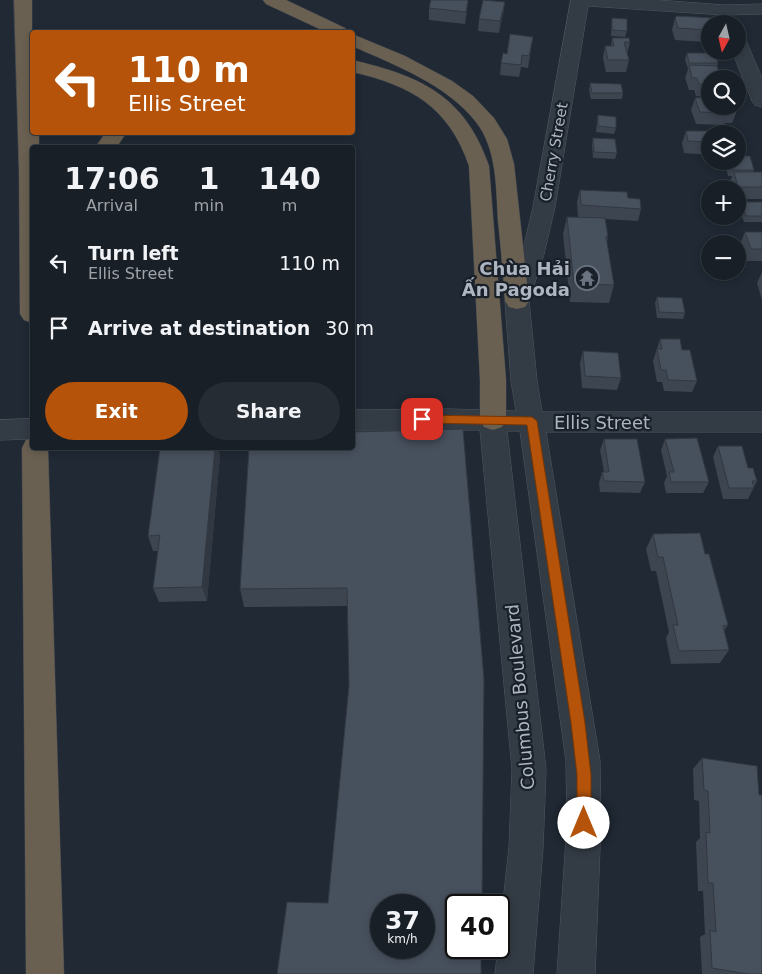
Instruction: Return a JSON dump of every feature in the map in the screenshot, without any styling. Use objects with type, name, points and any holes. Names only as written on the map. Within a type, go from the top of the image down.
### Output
[{"type":"highway","points":[[23,0],[30,171]]},
{"type":"highway","points":[[272,0],[335,30]]},
{"type":"highway","points":[[355,40],[425,74],[454,91],[476,110],[492,130],[502,152],[504,164],[517,302]]},
{"type":"highway","points":[[355,67],[393,77],[432,97],[460,123],[474,146],[479,176],[494,420]]},
{"type":"highway","points":[[35,450],[45,974]]},
{"type":"street","points":[[581,0],[710,15]]},
{"type":"street","name":"Cherry Street","points":[[517,302],[534,248],[544,207],[581,0]]},
{"type":"street","points":[[736,15],[762,9]]},
{"type":"street","points":[[745,60],[762,101]]},
{"type":"street","points":[[517,302],[524,380],[532,421],[583,761],[584,823],[576,974]]},
{"type":"street","name":"Ellis Street","points":[[355,420],[494,420],[587,423],[762,422]]},
{"type":"street","name":"Columbus Boulevard","points":[[494,420],[495,452],[520,670],[529,769],[526,848],[514,974]]},
{"type":"street","points":[[0,430],[30,430]]},
{"type":"building","points":[[431,0],[468,0],[466,12],[429,8]]},
{"type":"building","points":[[483,0],[505,2],[500,21],[479,19]]},
{"type":"building","points":[[677,16],[701,17],[701,30],[678,28],[675,18]]},
{"type":"building","points":[[612,18],[627,19],[627,31],[612,30]]},
{"type":"building","points":[[510,34],[533,37],[529,56],[522,55],[521,65],[501,63],[503,53],[507,54]]},
{"type":"building","points":[[612,38],[629,38],[630,42],[624,42],[629,60],[608,60],[605,46],[614,46]]},
{"type":"building","points":[[687,53],[701,53],[701,60],[717,60],[718,63],[689,63]]},
{"type":"building","points":[[689,65],[717,66],[718,70],[701,70],[701,84],[699,84],[697,78],[692,78]]},
{"type":"building","points":[[590,83],[621,84],[623,93],[592,93]]},
{"type":"building","points":[[695,98],[701,98],[701,112],[700,112]]},
{"type":"building","points":[[598,115],[616,117],[616,128],[598,126]]},
{"type":"building","points":[[686,131],[701,131],[701,142],[688,141]]},
{"type":"building","points":[[593,138],[615,139],[617,153],[594,152]]},
{"type":"building","points":[[746,156],[750,156],[754,170],[746,170]]},
{"type":"building","points":[[734,172],[762,172],[762,187],[746,187],[746,180],[736,180]]},
{"type":"building","points":[[580,190],[627,192],[628,198],[640,199],[641,209],[581,205]]},
{"type":"building","points":[[746,202],[762,202],[762,216],[746,216]]},
{"type":"building","name":"Chùa Hải Ấn Pagoda","points":[[567,217],[605,218],[614,285],[574,284]]},
{"type":"building","points":[[745,232],[762,232],[762,249],[751,249]]},
{"type":"building","points":[[657,297],[682,298],[685,313],[659,312]]},
{"type":"building","points":[[660,339],[680,339],[682,350],[690,350],[697,381],[668,380],[666,370],[661,370],[657,349],[662,349]]},
{"type":"building","points":[[583,351],[618,353],[621,378],[585,376]]},
{"type":"building","points":[[463,429],[484,679],[482,894],[445,894],[445,959],[481,959],[481,974],[277,974],[287,902],[328,903],[349,685],[347,588],[240,589],[249,450],[355,450],[355,432]]},
{"type":"building","points":[[697,438],[709,482],[671,482],[669,472],[674,472],[665,439]]},
{"type":"building","points":[[604,439],[637,439],[645,482],[604,481],[602,472],[609,472]]},
{"type":"building","points":[[718,446],[742,446],[748,468],[753,468],[757,481],[752,481],[754,488],[729,488]]},
{"type":"building","points":[[160,450],[215,450],[202,587],[153,588],[160,535],[148,536]]},
{"type":"building","points":[[700,533],[705,554],[709,554],[728,625],[723,626],[729,650],[679,651],[673,625],[678,625],[663,557],[658,557],[653,534]]},
{"type":"building","points":[[702,758],[757,766],[759,795],[762,795],[762,974],[747,974],[712,968],[710,930],[716,932],[713,883],[708,883],[706,832],[710,833],[708,791],[704,790]]},
{"type":"place","name":"Chùa Hải Ấn Pagoda","points":[[587,278]]},
{"type":"route","points":[[422,419],[532,421],[583,761],[584,823]]}]
